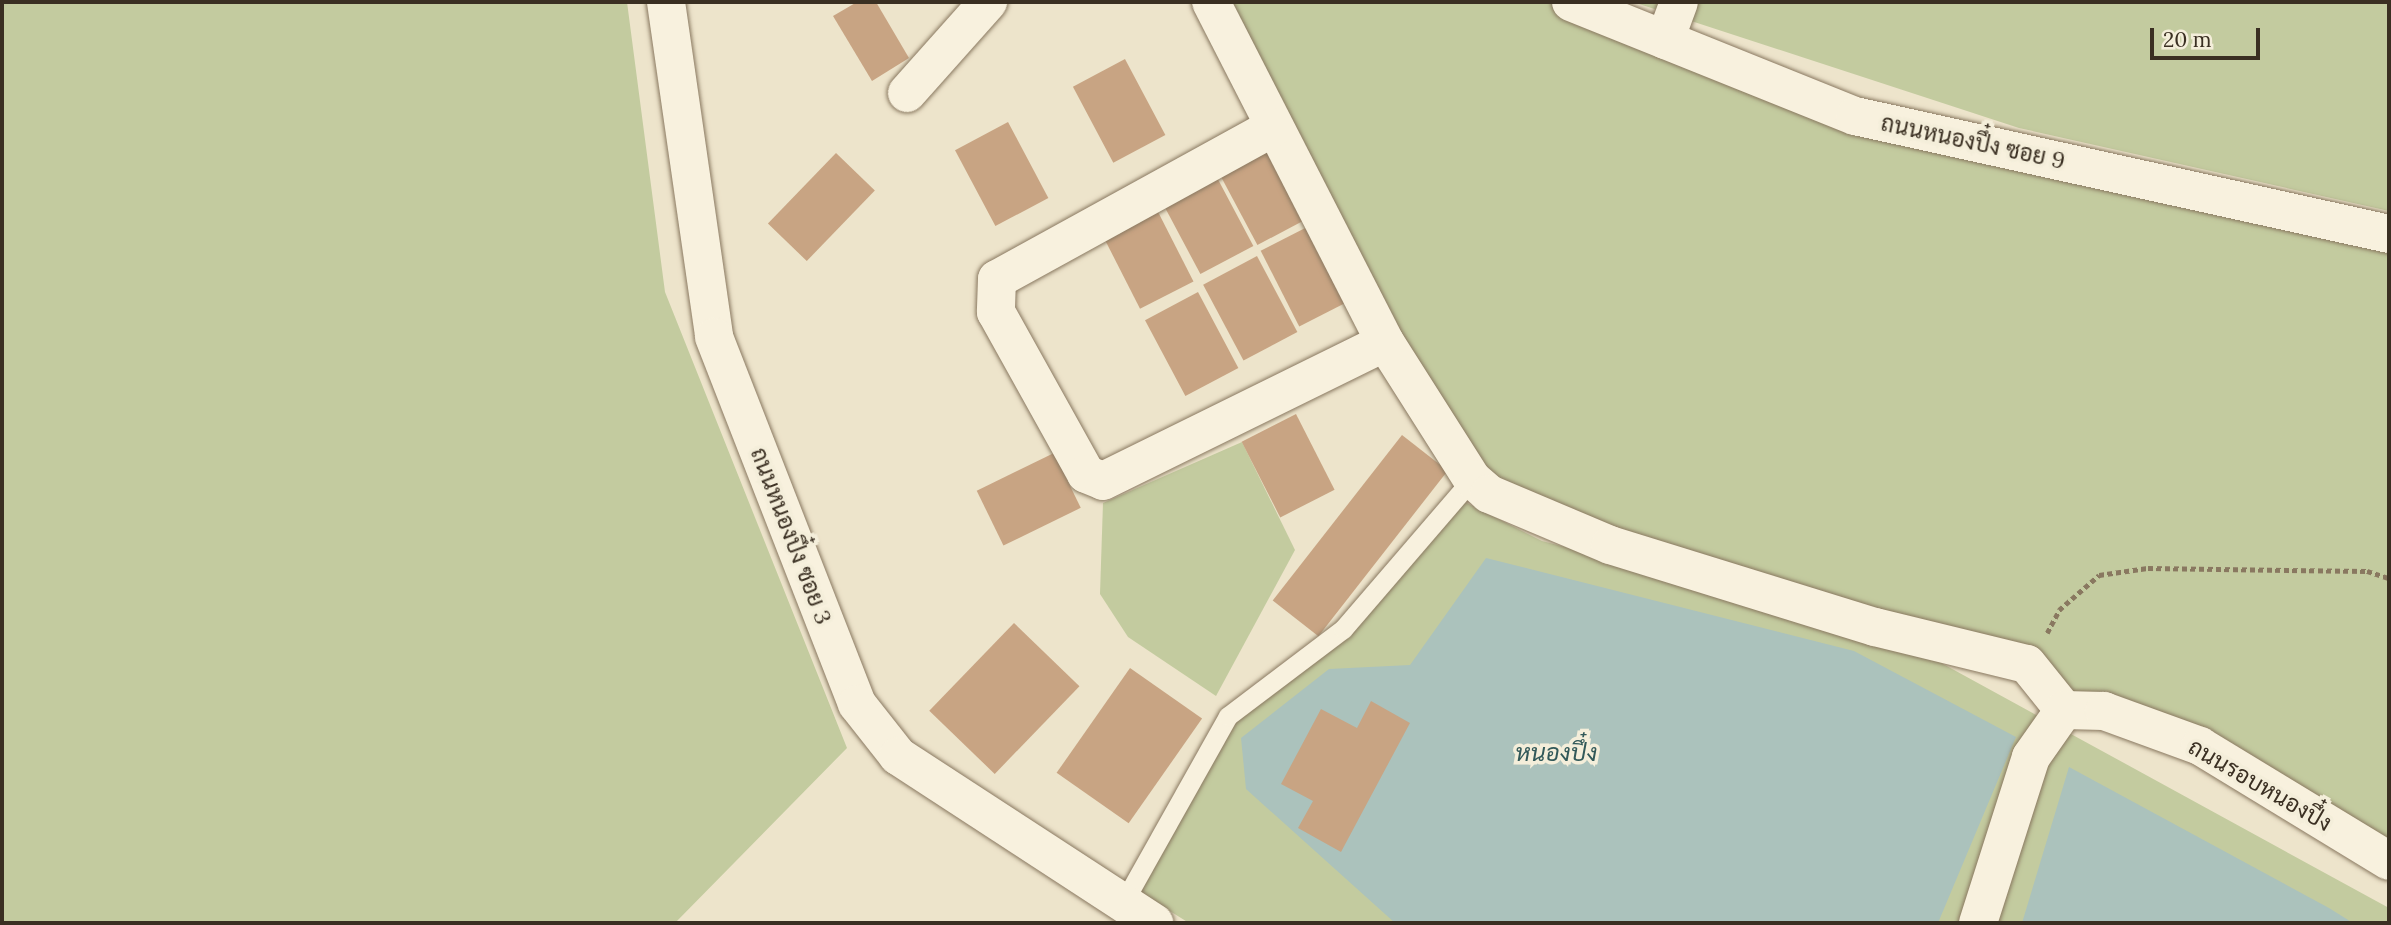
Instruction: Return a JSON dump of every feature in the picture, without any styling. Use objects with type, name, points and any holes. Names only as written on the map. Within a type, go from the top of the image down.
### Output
[{"type":"street","name":"ถนนหนองปึ๋ง ซอย 3","points":[[666,2],[714,337],[857,704],[898,756],[1138,913]]},
{"type":"street","points":[[907,93],[988,2]]},
{"type":"street","points":[[1212,2],[1385,342],[1472,479],[1489,494],[1610,545],[1875,627],[2027,664],[2053,696],[1978,923]]},
{"type":"street","name":"ถนนหนองปึ๋ง ซอย 9","points":[[1571,2],[1855,116],[2389,234]]},
{"type":"street","points":[[1665,40],[1679,2]]},
{"type":"street","points":[[1274,127],[998,279],[996,312],[1086,474],[1103,481],[1385,342]]},
{"type":"street","name":"ถนนรอบหนองปึ๋ง","points":[[2053,696],[2104,711],[2200,746],[2389,861]]},
{"type":"lane","points":[[1138,913],[1228,716],[1343,629],[1472,479]]},
{"type":"path","points":[[2053,696],[2042,644],[2059,610],[2099,575],[2148,568],[2367,571],[2389,578]]},
{"type":"green space","points":[[2,2],[627,2],[665,292],[847,748],[675,923],[2,923]]},
{"type":"green space","points":[[1218,2],[1571,2],[1855,116],[2389,234],[2389,861],[2200,746],[1881,630],[2389,908],[2389,923],[1189,923],[1130,886],[1228,716],[1343,629],[1465,502],[1542,541],[1865,624],[1472,479]]},
{"type":"green space","points":[[1633,2],[2389,2],[2389,211],[2019,128]]},
{"type":"green space","points":[[1242,442],[1295,550],[1216,696],[1128,637],[1100,594],[1103,503]]},
{"type":"water","name":"หนองปึ๋ง","points":[[1486,558],[1854,651],[2016,737],[1938,923],[1395,923],[1246,789],[1241,738],[1329,669],[1410,665]]},
{"type":"water","points":[[2069,767],[2329,908],[2353,923],[2022,923]]},
{"type":"building","points":[[857,2],[876,2],[909,58],[872,81],[833,16]]},
{"type":"building","points":[[1125,59],[1165,135],[1113,163],[1073,87]]},
{"type":"building","points":[[1008,122],[1048,198],[995,226],[955,150]]},
{"type":"building","points":[[1270,141],[1310,217],[1257,245],[1217,169]]},
{"type":"building","points":[[836,153],[875,191],[807,261],[768,223]]},
{"type":"building","points":[[1213,170],[1253,246],[1200,274],[1160,198]]},
{"type":"building","points":[[1154,204],[1193,282],[1140,309],[1101,231]]},
{"type":"building","points":[[1315,223],[1354,299],[1299,326],[1261,251]]},
{"type":"building","points":[[1257,256],[1297,332],[1244,361],[1203,285]]},
{"type":"building","points":[[1198,292],[1238,368],[1185,396],[1145,320]]},
{"type":"building","points":[[1296,414],[1335,490],[1280,517],[1242,442]]},
{"type":"building","points":[[1402,435],[1448,471],[1318,636],[1273,600]]},
{"type":"building","points":[[1054,453],[1081,508],[1003,546],[977,491]]},
{"type":"building","points":[[1014,623],[1079,686],[995,774],[929,711]]},
{"type":"building","points":[[1130,668],[1202,718],[1129,823],[1057,773]]},
{"type":"building","points":[[1371,701],[1410,723],[1341,852],[1298,828],[1313,801],[1281,784],[1321,709],[1357,728]]}]
